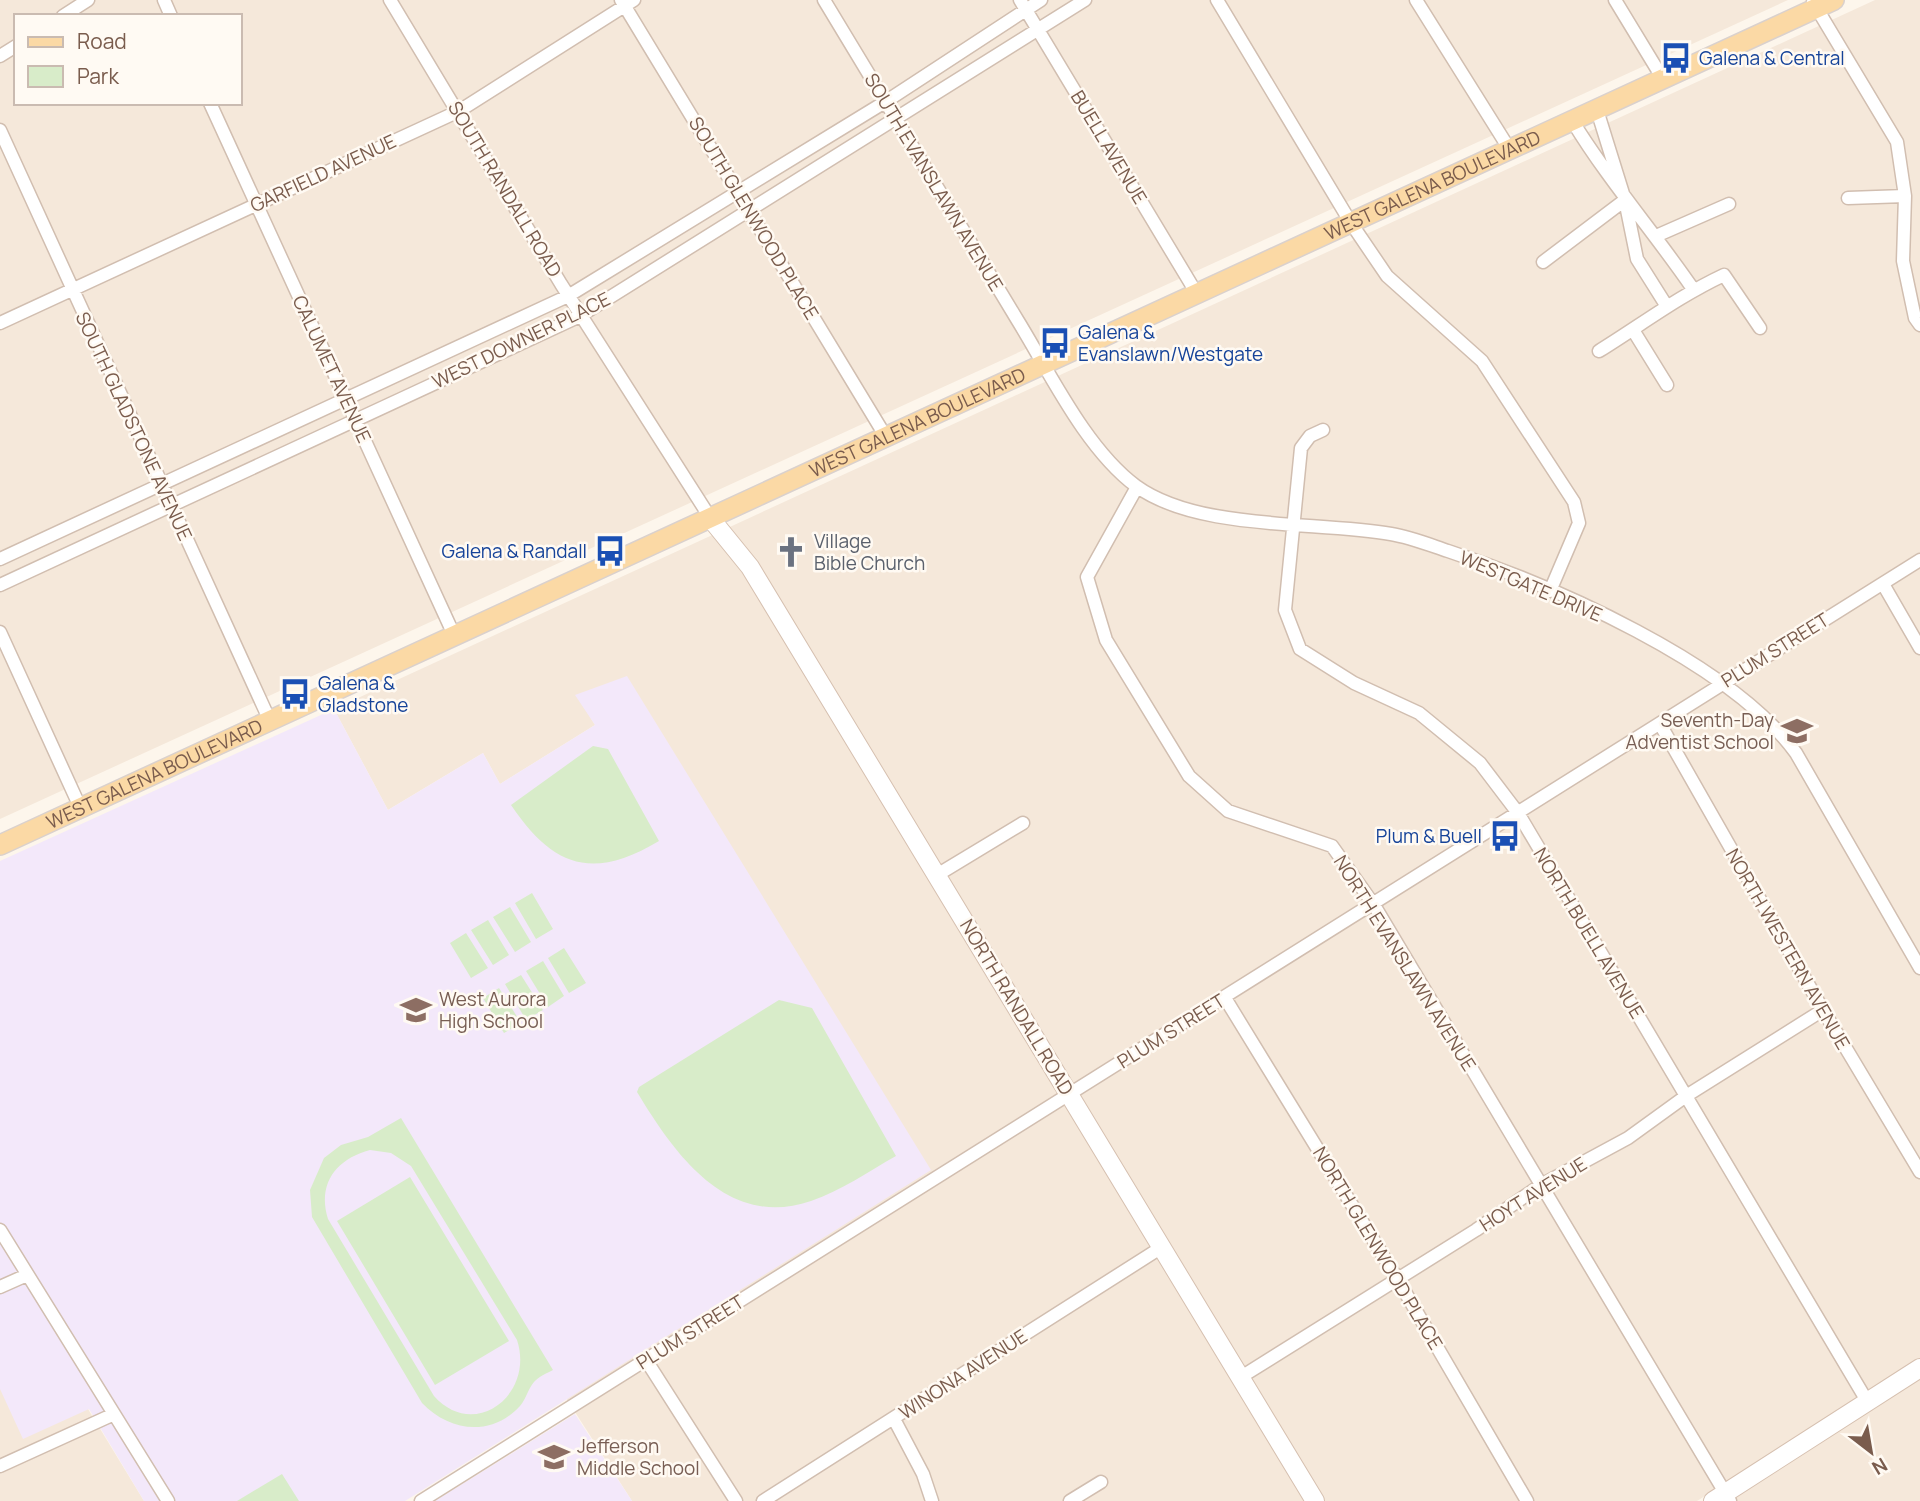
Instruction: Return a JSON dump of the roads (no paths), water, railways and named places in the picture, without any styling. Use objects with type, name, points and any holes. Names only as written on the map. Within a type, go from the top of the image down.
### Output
[{"type":"main road","name":"WEST GALENA BOULEVARD","points":[[0,845],[1573,122],[1821,3]]},
{"type":"main road","name":"NORTH RANDALL ROAD","points":[[711,519],[750,567],[1315,1501]]},
{"type":"main road","points":[[1723,1498],[1920,1368]]},
{"type":"street","points":[[66,14],[88,0]]},
{"type":"street","name":"SOUTH RANDALL ROAD","points":[[390,0],[580,316],[711,519]]},
{"type":"street","name":"SOUTH EVANSLAWN AVENUE","points":[[824,0],[1045,364]]},
{"type":"street","name":"WEST DOWNER PLACE","points":[[0,559],[160,482],[347,400],[568,296],[885,102],[1023,5],[1041,0]]},
{"type":"street","name":"WEST DOWNER PLACE","points":[[0,585],[580,316],[1085,0]]},
{"type":"street","points":[[1217,0],[1351,223],[1387,276],[1482,361],[1574,502],[1579,523],[1550,591]]},
{"type":"street","points":[[1416,0],[1510,150]]},
{"type":"street","points":[[1615,0],[1663,79]]},
{"type":"street","name":"GARFIELD AVENUE","points":[[0,323],[459,111],[627,2]]},
{"type":"street","name":"SOUTH GLENWOOD PLACE","points":[[627,2],[737,192],[886,437]]},
{"type":"street","points":[[1821,3],[1897,142],[1905,196],[1903,261],[1915,318],[1920,325]]},
{"type":"street","name":"BUELL AVENUE","points":[[1023,5],[1197,294]]},
{"type":"street","name":"CALUMET AVENUE","points":[[211,105],[454,635]]},
{"type":"street","points":[[1597,110],[1625,200],[1637,259],[1665,305]]},
{"type":"street","points":[[1573,122],[1625,200],[1656,236],[1693,289]]},
{"type":"street","name":"SOUTH GLADSTONE AVENUE","points":[[0,130],[270,721]]},
{"type":"street","points":[[1848,198],[1905,196]]},
{"type":"street","points":[[1543,262],[1625,200]]},
{"type":"street","points":[[1656,236],[1729,204]]},
{"type":"street","points":[[1599,351],[1655,317],[1665,305],[1724,275],[1760,328]]},
{"type":"street","points":[[1633,330],[1667,385]]},
{"type":"street","name":"WESTGATE DRIVE","points":[[1045,364],[1111,464],[1138,487],[1184,510],[1394,534],[1484,563],[1550,591],[1651,639],[1721,683],[1762,715],[1796,753],[1920,968]]},
{"type":"street","name":"NORTH BUELL AVENUE","points":[[1323,430],[1310,436],[1301,448],[1285,610],[1300,649],[1354,683],[1419,713],[1480,763],[1518,813],[1867,1401]]},
{"type":"street","name":"NORTH EVANSLAWN AVENUE","points":[[1138,487],[1087,577],[1106,640],[1189,776],[1228,811],[1332,846],[1374,905],[1723,1498]]},
{"type":"street","name":"PLUM STREET","points":[[421,1501],[1920,560]]},
{"type":"street","points":[[1883,584],[1920,648]]},
{"type":"street","points":[[0,632],[80,807]]},
{"type":"street","name":"NORTH WESTERN AVENUE","points":[[1660,724],[1823,1010],[1920,1172]]},
{"type":"street","points":[[937,875],[1023,823]]},
{"type":"street","name":"NORTH GLENWOOD PLACE","points":[[1225,998],[1398,1280],[1527,1501]]},
{"type":"street","name":"HOYT AVENUE","points":[[1241,1377],[1398,1280],[1541,1185],[1628,1138],[1686,1096],[1823,1010]]},
{"type":"street","points":[[0,1230],[112,1415],[168,1501]]},
{"type":"street","name":"WINONA AVENUE","points":[[763,1501],[1162,1247]]},
{"type":"street","points":[[0,1287],[27,1275]]},
{"type":"street","points":[[646,1360],[736,1501]]},
{"type":"street","points":[[0,1466],[112,1415]]},
{"type":"street","points":[[894,1419],[923,1474],[932,1501]]},
{"type":"street","points":[[1070,1501],[1101,1482]]},
{"type":"place","name":"Galena & Central","points":[[1676,58]]},
{"type":"place","name":"Galena & Evanslawn/Westgate","points":[[1055,343]]},
{"type":"place","name":"Galena & Randall","points":[[610,551]]},
{"type":"place","name":"Village Bible Church","points":[[791,552]]},
{"type":"place","name":"Galena & Gladstone","points":[[295,694]]},
{"type":"place","name":"Seventh-Day Adventist School","points":[[1797,731]]},
{"type":"place","name":"Plum & Buell","points":[[1505,836]]},
{"type":"place","name":"West Aurora High School","points":[[416,1010]]},
{"type":"place","name":"Jefferson Middle School","points":[[554,1457]]}]
